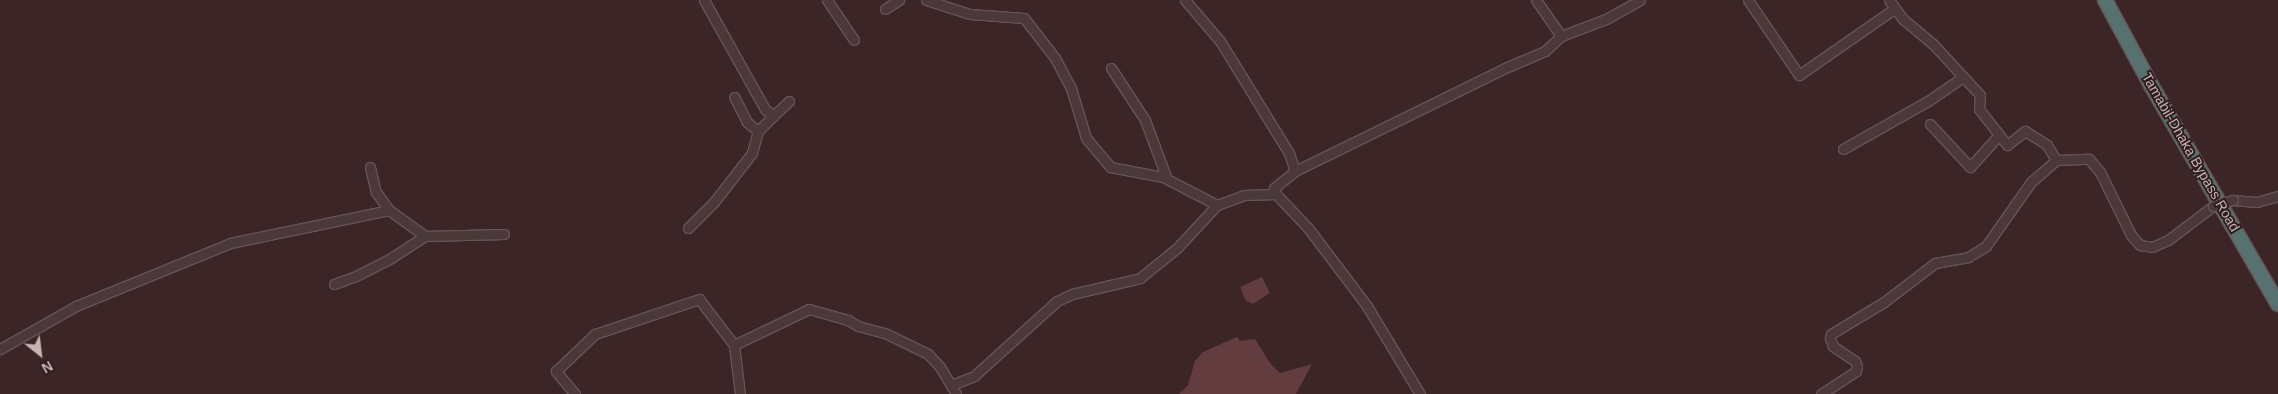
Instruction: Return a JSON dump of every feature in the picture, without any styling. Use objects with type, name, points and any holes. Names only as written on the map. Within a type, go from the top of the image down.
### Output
[{"type":"highway","name":"Tamabil-Dhaka Bypass Road","points":[[2105,0],[2151,84],[2278,304]]},
{"type":"street","points":[[704,0],[765,108],[773,116]]},
{"type":"street","points":[[827,0],[854,40]]},
{"type":"street","points":[[885,9],[899,0]]},
{"type":"street","points":[[926,0],[970,14],[1024,18],[1055,58],[1070,88],[1086,138],[1110,167],[1167,179],[1217,205]]},
{"type":"street","points":[[1185,0],[1220,40],[1289,153],[1295,171]]},
{"type":"street","points":[[1536,0],[1561,36]]},
{"type":"street","points":[[1420,394],[1367,306],[1308,228],[1276,194],[1274,188],[1295,171],[1505,68],[1545,51],[1561,36],[1606,19],[1640,0]]},
{"type":"street","points":[[1748,0],[1798,75],[1894,9]]},
{"type":"street","points":[[1889,0],[1903,19],[1933,44],[1980,96],[1979,109],[2007,145],[2025,131],[2047,145],[2056,160]]},
{"type":"street","points":[[1111,68],[1145,120],[1167,179]]},
{"type":"street","points":[[1843,149],[1928,101],[1963,77]]},
{"type":"street","points":[[734,97],[747,122],[758,131]]},
{"type":"street","points":[[688,228],[714,202],[752,153],[758,131],[789,101]]},
{"type":"street","points":[[1930,124],[1970,167],[1998,135]]},
{"type":"street","points":[[1821,394],[1856,371],[1857,366],[1855,361],[1833,346],[1830,338],[1831,334],[1884,302],[1935,263],[1968,257],[1986,246],[2031,182],[2056,160],[2089,159],[2100,172],[2131,235],[2140,244],[2152,248],[2168,240],[2213,206],[2233,200],[2257,202],[2278,196]]},
{"type":"street","points":[[370,167],[376,192],[389,210],[425,236]]},
{"type":"street","points":[[952,385],[974,376],[1057,301],[1072,294],[1140,278],[1177,248],[1217,205],[1244,195],[1276,194]]},
{"type":"street","points":[[0,349],[76,306],[230,243],[389,210]]},
{"type":"street","points":[[334,284],[356,276],[392,258],[425,236],[504,234]]},
{"type":"street","points":[[575,394],[556,371],[595,334],[699,299],[734,345],[740,394]]},
{"type":"street","points":[[734,345],[809,309],[848,320],[858,326],[886,334],[928,354],[940,367],[956,394]]},
{"type":"shaded area","points":[[1262,277],[1270,293],[1253,304],[1246,301],[1240,287]]},
{"type":"shaded area","points":[[1237,337],[1240,341],[1255,339],[1270,363],[1280,373],[1312,364],[1296,394],[1179,394],[1188,385],[1195,361],[1203,352]]}]
